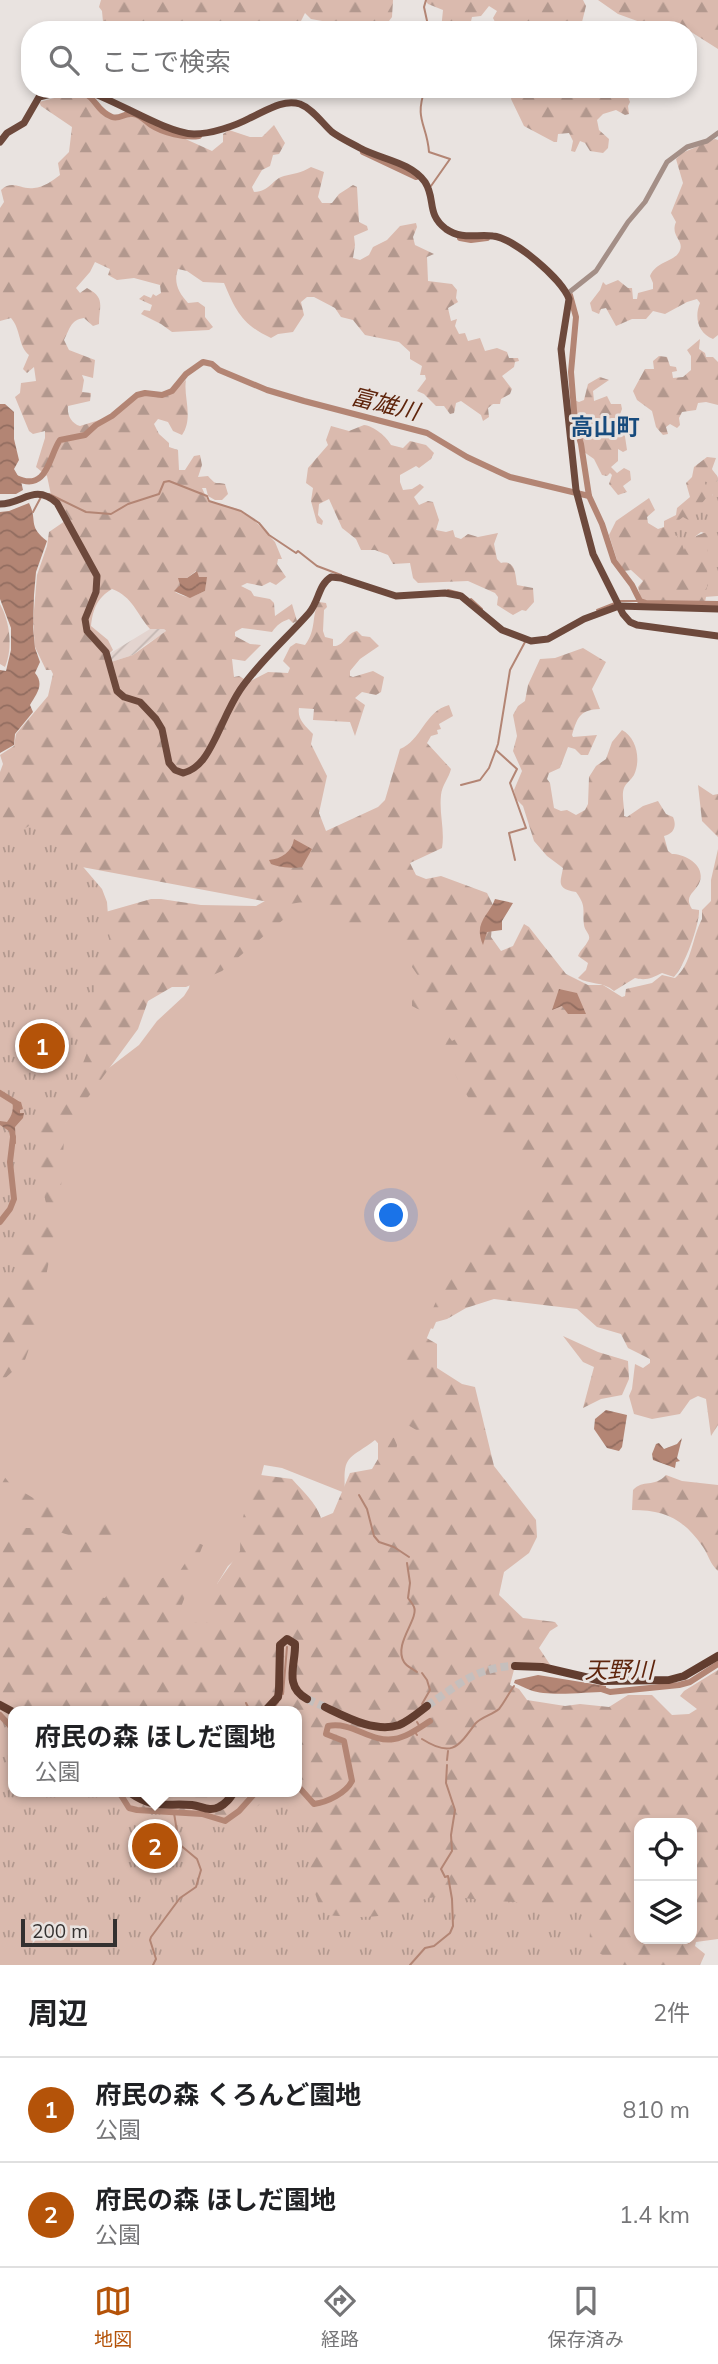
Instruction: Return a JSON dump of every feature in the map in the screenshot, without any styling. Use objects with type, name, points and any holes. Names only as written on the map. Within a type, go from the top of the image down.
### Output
[{"type":"highway","points":[[270,1706],[278,1697],[280,1649],[283,1641],[287,1639],[292,1640],[295,1648],[292,1680],[298,1693],[307,1699]]},
{"type":"highway","points":[[515,1666],[542,1667],[602,1681],[669,1680],[684,1676],[718,1656]]},
{"type":"highway","points":[[325,1707],[356,1720],[385,1727],[400,1725],[428,1706]]},
{"type":"highway","points":[[136,1797],[154,1804],[191,1805],[211,1810],[224,1804],[230,1797]]},
{"type":"main road","points":[[0,142],[23,123],[38,98]]},
{"type":"main road","points":[[102,98],[192,134],[213,131],[248,120],[281,104],[302,105],[336,135],[371,154],[416,173],[425,183],[436,219],[449,231],[469,237],[491,236],[511,242],[549,273],[569,293],[561,349],[576,490],[588,539],[619,606],[625,617],[637,625],[718,636]]},
{"type":"main road","points":[[0,504],[8,504],[35,494],[46,496],[57,503],[97,576],[96,592],[85,619],[86,631],[106,652],[117,691],[124,697],[140,702],[156,719],[162,729],[169,763],[175,770],[183,773],[195,768],[205,757],[242,688],[309,613],[316,604],[324,583],[331,577],[396,596],[445,593],[461,596],[502,630],[531,641],[548,639],[584,619],[619,606],[718,609]]},
{"type":"street","points":[[569,293],[596,271],[628,222],[645,202],[667,162],[687,147],[707,141],[718,133]]},
{"type":"shaded area","points":[[150,629],[164,629],[166,632],[133,655],[111,662],[109,654]]},
{"type":"green space","points":[[101,0],[393,0],[392,17],[389,21],[322,21],[311,19],[305,13],[301,21],[103,21],[99,7]]},
{"type":"green space","points":[[425,0],[583,0],[586,6],[582,21],[494,21],[493,18],[497,11],[489,6],[481,16],[472,17],[471,21],[442,21],[443,10]]},
{"type":"green space","points":[[598,0],[718,0],[718,49],[697,36],[697,21],[637,21],[618,14]]},
{"type":"green space","points":[[54,98],[89,98],[112,117],[128,113],[212,151],[223,142],[223,134],[229,130],[250,137],[262,137],[274,125],[285,143],[279,154],[273,155],[270,166],[262,170],[252,187],[254,192],[264,190],[280,178],[311,167],[324,172],[318,197],[322,203],[332,203],[339,194],[353,185],[357,187],[359,222],[367,226],[368,230],[354,236],[353,258],[360,260],[369,255],[373,247],[387,240],[400,226],[416,223],[413,237],[415,245],[434,254],[427,257],[428,281],[452,284],[457,290],[458,302],[448,308],[451,321],[457,319],[455,326],[459,334],[465,333],[468,341],[480,338],[485,351],[497,348],[507,352],[509,358],[518,358],[519,361],[515,362],[514,367],[502,376],[512,389],[510,394],[501,399],[500,404],[493,404],[488,408],[489,417],[483,421],[481,415],[461,401],[456,403],[454,413],[450,414],[444,406],[436,406],[417,391],[426,379],[425,375],[420,375],[422,366],[410,359],[410,352],[399,342],[365,335],[353,320],[341,317],[335,308],[314,297],[307,297],[301,302],[304,315],[293,332],[271,338],[246,322],[224,283],[203,282],[187,271],[178,269],[176,279],[180,292],[188,303],[198,302],[205,307],[205,317],[213,327],[209,330],[172,332],[141,314],[144,310],[150,311],[152,305],[139,299],[144,295],[151,298],[153,294],[156,296],[161,293],[160,285],[134,278],[117,280],[108,275],[110,269],[95,262],[76,288],[80,293],[87,288],[97,295],[100,303],[99,324],[93,326],[84,318],[79,319],[71,326],[64,340],[69,350],[95,360],[93,378],[82,375],[82,392],[91,393],[90,401],[68,406],[70,418],[80,426],[112,416],[138,396],[169,395],[186,380],[188,414],[182,435],[173,431],[168,422],[158,419],[154,424],[159,434],[169,443],[169,447],[178,450],[179,470],[185,470],[194,456],[200,455],[202,465],[198,477],[208,476],[215,483],[225,484],[228,494],[222,500],[208,496],[206,488],[202,488],[208,501],[238,509],[255,521],[275,542],[282,559],[278,559],[277,564],[286,577],[276,585],[270,582],[262,586],[247,583],[241,586],[251,591],[254,596],[270,599],[274,603],[275,616],[292,604],[297,621],[293,623],[289,619],[286,620],[272,632],[242,628],[235,632],[235,636],[250,644],[261,645],[245,661],[232,659],[234,677],[239,676],[249,682],[268,672],[288,673],[290,668],[283,661],[290,647],[296,643],[305,645],[309,639],[319,602],[326,603],[323,631],[325,637],[333,639],[333,646],[337,646],[357,631],[362,636],[370,637],[379,646],[360,659],[350,671],[350,676],[353,677],[373,671],[384,677],[381,692],[376,695],[362,692],[355,698],[365,705],[355,736],[350,722],[313,720],[314,709],[299,708],[300,719],[313,734],[311,744],[327,776],[319,813],[326,831],[378,807],[385,800],[400,749],[413,740],[434,713],[449,705],[453,716],[439,724],[441,729],[437,730],[438,734],[431,736],[427,743],[451,769],[441,795],[442,848],[410,863],[416,875],[426,879],[441,876],[487,893],[494,907],[491,937],[501,951],[513,946],[524,924],[566,974],[588,985],[603,985],[622,997],[625,996],[626,989],[652,983],[662,975],[675,978],[681,972],[702,919],[702,910],[711,901],[711,880],[718,849],[718,1425],[711,1436],[706,1399],[698,1396],[690,1400],[680,1414],[652,1419],[634,1414],[629,1396],[635,1364],[643,1368],[650,1363],[650,1359],[628,1348],[621,1334],[597,1327],[577,1309],[494,1299],[436,1322],[433,1329],[425,1326],[448,1275],[516,1217],[539,1204],[541,1200],[524,1152],[477,1113],[456,1076],[449,1051],[444,1045],[446,1044],[440,1024],[452,1041],[462,1035],[445,1019],[412,1006],[421,980],[412,967],[414,952],[411,946],[395,944],[392,937],[380,928],[357,930],[338,917],[325,918],[318,907],[308,902],[284,905],[34,858],[102,913],[151,899],[161,899],[201,905],[256,906],[290,914],[222,971],[186,987],[172,987],[148,1001],[138,1029],[65,1124],[60,1203],[36,1329],[25,1360],[0,1383],[0,772],[3,764],[0,755],[14,746],[16,734],[48,696],[53,674],[51,670],[46,670],[35,647],[33,622],[37,575],[49,532],[65,521],[51,495],[47,476],[36,467],[45,431],[33,434],[29,431],[15,397],[20,393],[21,383],[36,381],[34,367],[27,373],[23,369],[29,355],[11,318],[0,321],[0,208],[4,202],[1,190],[5,187],[13,185],[34,188],[60,175],[58,163],[69,152],[72,127],[39,102]],"holes":[[[196,571],[198,577],[206,577],[205,591],[190,597],[175,592],[180,585],[179,579],[187,578]],[[112,589],[130,601],[150,629],[166,631],[133,655],[111,662],[109,654],[113,650],[108,640],[91,626],[93,614],[103,596]]]},
{"type":"green space","points":[[628,98],[630,102],[629,114],[625,115],[616,110],[603,114],[597,120],[599,130],[609,139],[608,148],[603,153],[590,151],[585,143],[580,141],[575,152],[571,151],[573,141],[569,133],[558,134],[557,142],[554,142],[524,126],[511,99]]},
{"type":"green space","points":[[718,140],[718,335],[713,339],[701,329],[698,319],[700,303],[697,299],[665,314],[653,311],[646,319],[632,319],[616,326],[606,308],[601,309],[599,314],[592,311],[590,303],[603,282],[606,285],[618,280],[632,288],[633,299],[637,299],[638,293],[653,289],[650,276],[653,271],[675,257],[681,246],[675,231],[676,222],[671,213],[683,183],[676,159],[682,153]]},
{"type":"green space","points":[[700,339],[699,349],[706,357],[713,357],[718,362],[718,405],[698,403],[696,410],[682,412],[677,428],[670,424],[666,427],[668,434],[663,435],[656,427],[652,411],[637,400],[633,391],[645,369],[654,369],[653,361],[659,356],[667,357],[670,366],[676,367],[677,371],[672,372],[673,378],[683,377],[691,370],[691,356],[687,350]]},
{"type":"green space","points":[[600,377],[609,380],[593,391],[594,401],[607,396],[611,404],[621,404],[622,409],[619,417],[623,423],[627,450],[623,452],[618,449],[618,461],[611,467],[617,473],[624,468],[630,471],[631,480],[623,486],[627,492],[618,495],[609,484],[612,475],[602,475],[594,459],[584,452],[575,420],[574,400],[584,400],[588,384]]},
{"type":"green space","points":[[364,425],[380,432],[391,445],[403,448],[410,441],[426,445],[434,453],[431,459],[419,468],[416,466],[400,475],[403,490],[420,484],[424,487],[414,497],[419,505],[433,502],[439,520],[436,530],[453,530],[455,537],[461,539],[468,534],[478,537],[498,533],[494,544],[497,559],[512,566],[517,585],[533,588],[534,602],[526,611],[522,610],[513,615],[497,605],[498,597],[495,593],[468,581],[418,583],[413,578],[410,563],[393,564],[388,555],[375,550],[361,550],[356,539],[342,528],[329,499],[319,504],[318,515],[323,521],[322,525],[317,523],[311,501],[313,488],[306,483],[308,468],[328,445],[326,440],[331,426],[349,431]]},
{"type":"green space","points":[[707,457],[716,458],[712,469],[718,478],[717,484],[689,539],[713,529],[713,562],[705,602],[654,603],[641,600],[638,587],[643,581],[631,570],[624,571],[617,560],[609,535],[616,521],[649,498],[655,510],[647,517],[648,523],[658,529],[664,527],[664,521],[676,515],[677,508],[690,497],[686,483],[692,477],[694,467]]},
{"type":"green space","points":[[704,481],[711,484],[718,481],[718,596],[704,597],[700,594],[707,587],[708,534],[701,532],[687,543],[684,550],[682,544],[676,542],[678,535],[674,537],[670,527],[683,517],[690,521],[692,518],[689,512],[694,507],[697,509],[707,497],[713,495],[713,490],[707,488]]},
{"type":"green space","points":[[0,604],[9,635],[9,652],[5,667],[0,664]]},
{"type":"green space","points":[[583,648],[606,662],[592,689],[600,709],[584,712],[572,735],[597,735],[588,755],[581,755],[568,747],[560,768],[549,773],[547,779],[554,808],[576,815],[585,810],[588,804],[589,777],[596,766],[606,759],[612,742],[622,730],[631,738],[637,756],[634,775],[623,791],[624,816],[627,817],[643,806],[658,801],[666,814],[674,820],[672,831],[664,836],[668,851],[692,861],[701,875],[689,900],[692,909],[699,910],[697,924],[687,954],[674,977],[662,973],[649,978],[635,978],[614,991],[578,978],[586,970],[588,963],[578,956],[589,937],[584,925],[583,905],[576,892],[562,887],[563,868],[547,856],[534,841],[523,806],[516,799],[514,790],[522,771],[513,751],[517,736],[513,715],[525,701],[528,685],[540,659],[555,658]]},
{"type":"green space","points":[[698,785],[713,795],[718,794],[718,837],[702,821]]},
{"type":"green space","points":[[43,820],[102,889],[107,902],[110,943],[94,970],[96,988],[77,1026],[87,1053],[73,1088],[51,1107],[41,1124],[37,1160],[46,1203],[24,1241],[20,1273],[10,1283],[0,1282],[0,843]]},
{"type":"green space","points":[[283,891],[407,933],[583,1183],[436,1316],[426,1340],[443,1450],[396,1463],[375,1440],[353,1456],[346,1465],[345,1493],[282,1468],[264,1465],[238,1557],[228,1566],[217,1584],[217,1628],[135,1645],[0,1533],[0,1302],[37,1160],[105,1071],[139,1045],[157,1021],[184,996],[189,988],[193,969],[256,906]]},
{"type":"green space","points":[[423,1336],[437,1344],[437,1368],[462,1384],[475,1387],[494,1466],[536,1520],[537,1537],[529,1553],[504,1572],[499,1595],[523,1618],[555,1622],[558,1626],[550,1631],[539,1648],[551,1666],[516,1662],[510,1685],[519,1689],[527,1700],[565,1706],[580,1704],[609,1707],[628,1695],[652,1695],[672,1715],[689,1714],[697,1709],[680,1696],[718,1670],[718,1939],[697,1942],[697,1818],[634,1818],[634,1944],[696,1944],[705,1954],[700,1965],[0,1965],[0,1528],[36,1528],[72,1545],[78,1538],[50,1529],[7,1502],[0,1493],[0,1476],[3,1475],[11,1485],[83,1527],[125,1520],[138,1527],[133,1537],[102,1549],[87,1560],[78,1578],[77,1591],[83,1595],[105,1598],[125,1568],[135,1573],[128,1590],[140,1599],[147,1584],[180,1571],[198,1543],[203,1545],[176,1619],[203,1624],[213,1620],[215,1611],[212,1591],[240,1551],[241,1526],[248,1497],[261,1475],[292,1479],[312,1502],[321,1518],[333,1513],[350,1473],[372,1469],[378,1459],[378,1437],[384,1433],[394,1438],[397,1445],[396,1454],[422,1454],[418,1431],[401,1421],[416,1410],[426,1390],[406,1359],[409,1347]]},
{"type":"green space","points":[[563,1336],[598,1352],[628,1361],[629,1379],[622,1395],[601,1399],[583,1408],[594,1367],[583,1362]]},
{"type":"green space","points":[[666,1475],[682,1481],[718,1485],[718,1571],[696,1537],[681,1523],[664,1514],[632,1510],[633,1490]]},
{"type":"green space","points":[[0,1717],[8,1727],[8,1797],[117,1797],[130,1811],[195,1818],[230,1828],[269,1797],[287,1797],[304,1808],[310,1821],[309,1875],[319,1905],[326,1915],[386,1915],[425,1899],[440,1897],[568,1906],[597,1912],[590,1934],[592,1947],[624,1965],[0,1965]]},
{"type":"water","points":[[0,404],[5,404],[14,412],[14,439],[19,460],[14,469],[23,490],[16,494],[0,494]]},
{"type":"water","points":[[29,503],[35,527],[47,541],[36,572],[34,595],[33,627],[35,648],[40,662],[35,673],[39,685],[30,705],[33,712],[15,734],[14,745],[0,753],[0,670],[6,671],[11,650],[11,628],[0,599],[0,512]]},
{"type":"water","points":[[197,571],[199,577],[207,577],[205,591],[190,598],[174,591],[180,585],[178,578],[187,578]]},
{"type":"water","points":[[294,839],[312,849],[302,867],[271,864],[269,860],[285,854]]},
{"type":"water","points":[[495,899],[513,903],[502,921],[502,930],[487,932],[483,945],[480,937],[481,925]]},
{"type":"water","points":[[559,989],[577,993],[586,1014],[568,1014],[562,1006],[552,1010]]},
{"type":"water","points":[[11,1099],[21,1102],[23,1109],[20,1113],[24,1113],[15,1127],[16,1144],[11,1142],[9,1131],[0,1125],[0,1121],[7,1122],[12,1114]]},
{"type":"water","points":[[606,1410],[627,1415],[619,1451],[607,1448],[594,1429],[595,1419]]},
{"type":"water","points":[[682,1438],[677,1458],[680,1461],[676,1462],[675,1468],[653,1460],[656,1444],[659,1443],[664,1449],[677,1444]]},
{"type":"water","points":[[538,1675],[606,1686],[606,1692],[547,1693],[514,1683],[515,1680]]},
{"type":"waterway","points":[[426,0],[424,7],[427,21]]},
{"type":"waterway","points":[[91,98],[112,117],[136,115],[168,133],[199,136]]},
{"type":"waterway","points":[[422,98],[421,115],[429,152],[450,159],[431,186]]},
{"type":"waterway","points":[[363,152],[416,177]]},
{"type":"waterway","points":[[460,238],[487,238]]},
{"type":"waterway","name":"富雄川","points":[[570,295],[576,317],[571,372],[575,423],[589,496],[614,561],[640,601],[718,604]]},
{"type":"waterway","name":"富雄川","points":[[16,478],[35,481],[46,470],[60,440],[85,435],[137,395],[162,395],[172,391],[186,374],[203,362],[267,390],[427,433],[467,457],[510,477],[589,496]]},
{"type":"waterway","points":[[49,494],[86,512],[111,514],[128,504],[159,494],[164,482],[169,481],[207,496],[209,501],[241,511],[296,553],[298,551],[317,566],[341,575]]},
{"type":"waterway","points":[[33,512],[41,497]]},
{"type":"waterway","points":[[448,590],[460,593]]},
{"type":"waterway","points":[[471,599],[482,609]]},
{"type":"waterway","points":[[620,601],[640,601]]},
{"type":"waterway","points":[[597,610],[615,603]]},
{"type":"waterway","points":[[461,785],[480,780],[489,768],[498,744],[510,670],[525,642]]},
{"type":"waterway","points":[[496,750],[517,769],[510,783],[526,828],[509,833],[515,860]]},
{"type":"waterway","points":[[0,1093],[16,1103]]},
{"type":"waterway","points":[[0,1222],[14,1199],[10,1162],[13,1137]]},
{"type":"waterway","points":[[359,1495],[367,1509],[374,1536],[379,1542],[394,1547],[409,1557]]},
{"type":"waterway","points":[[407,1563],[410,1583],[408,1598],[415,1612],[401,1655],[405,1663],[417,1672]]},
{"type":"waterway","points":[[283,1694],[287,1647]]},
{"type":"waterway","name":"天野川","points":[[601,1689],[610,1692],[679,1685],[690,1682],[718,1664]]},
{"type":"waterway","points":[[422,1673],[430,1690],[422,1704]]},
{"type":"waterway","points":[[422,1739],[447,1749],[459,1744],[477,1722],[499,1709],[514,1686]]},
{"type":"waterway","points":[[275,1706],[278,1702]]},
{"type":"waterway","name":"天野川","points":[[0,1715],[8,1724]]},
{"type":"waterway","name":"天野川","points":[[302,1791],[314,1804],[336,1796],[352,1781],[344,1741],[326,1734],[328,1726],[345,1726],[377,1738],[394,1739],[430,1721]]},
{"type":"waterway","name":"天野川","points":[[417,1722],[420,1727]]},
{"type":"waterway","name":"天野川","points":[[414,1731],[417,1735]]},
{"type":"waterway","points":[[447,1760],[448,1751]]},
{"type":"waterway","points":[[410,1965],[425,1948],[434,1946],[450,1933],[453,1926],[448,1876],[445,1877],[441,1869],[452,1851],[451,1835],[455,1810],[446,1783],[447,1765]]},
{"type":"waterway","name":"天野川","points":[[122,1797],[129,1808],[137,1810],[202,1814],[225,1821],[252,1797]]},
{"type":"waterway","points":[[153,1965],[156,1959],[151,1937],[180,1898],[196,1887],[201,1870],[197,1859],[179,1844],[174,1813]]},
{"type":"tunnel","points":[[427,1706],[458,1684],[478,1674],[515,1666]]},
{"type":"tunnel","points":[[307,1699],[325,1707]]},
{"type":"place","name":"府民の森 くろんど園地","points":[[42,1046]]},
{"type":"place","name":"府民の森 ほしだ園地","points":[[155,1846]]},
{"type":"district","name":"高山町","points":[[605,427]]}]
